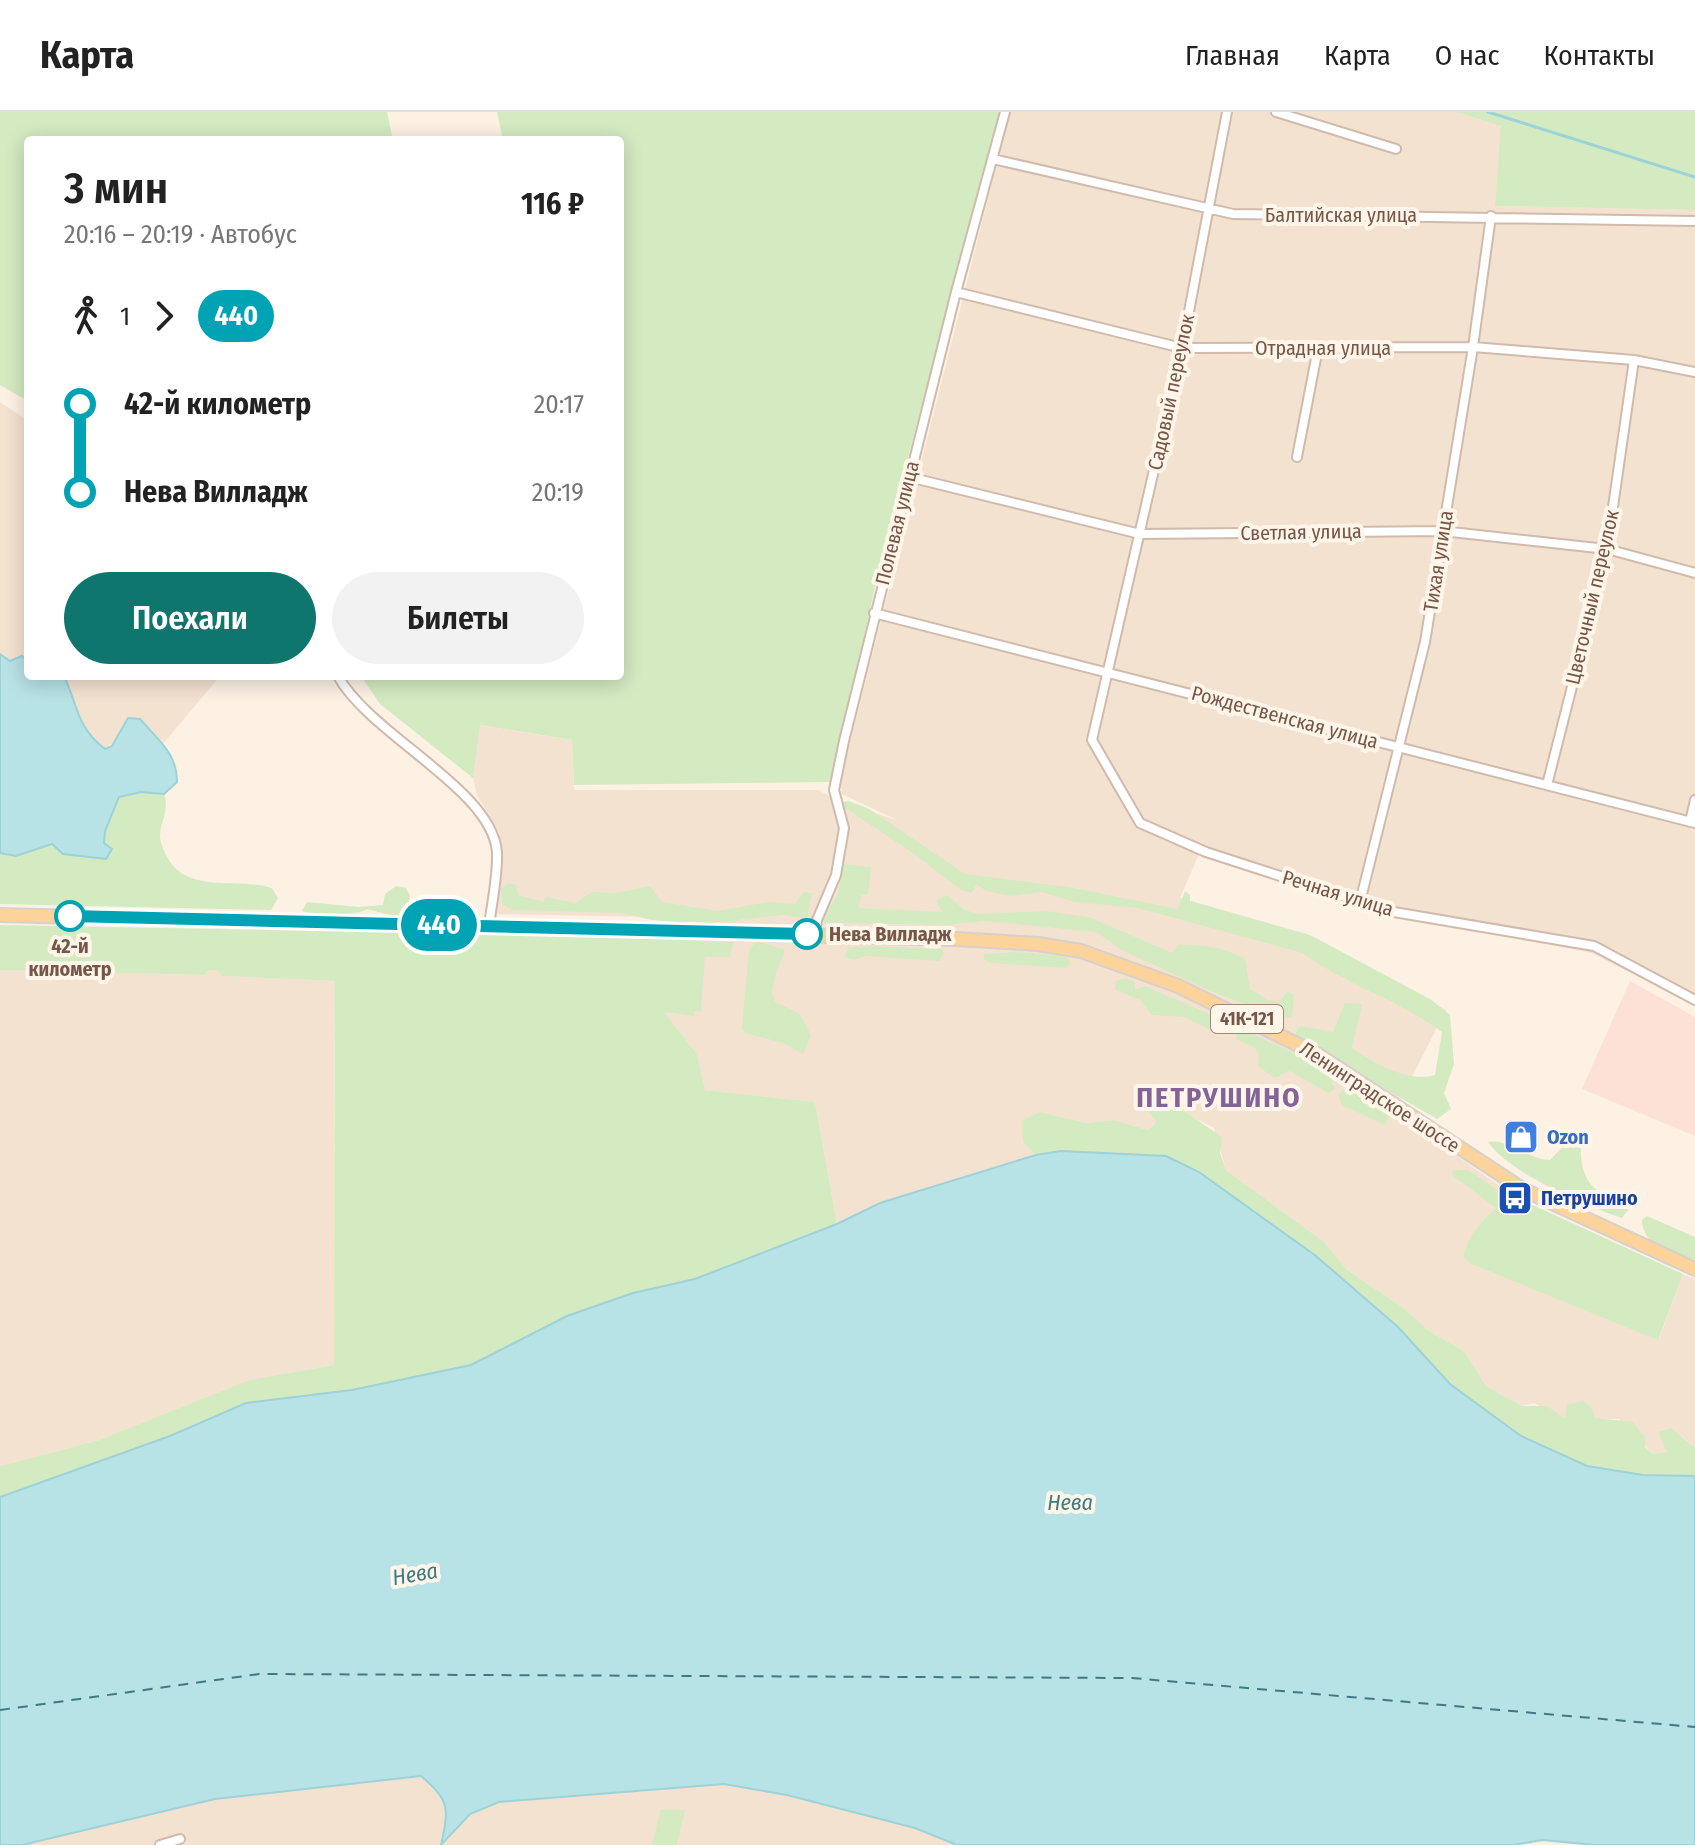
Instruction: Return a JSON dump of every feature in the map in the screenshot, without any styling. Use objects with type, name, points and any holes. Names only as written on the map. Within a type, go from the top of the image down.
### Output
[{"type":"main road","name":"Ленинградское шоссе","points":[[0,915],[815,934],[1038,944],[1094,954],[1129,966],[1285,1035],[1524,1190],[1695,1269]]},
{"type":"street","name":"Полевая улица","points":[[815,934],[817,920],[836,875],[844,828],[834,790],[874,613],[1005,112]]},
{"type":"street","name":"Садовый переулок","points":[[1105,671],[1182,348],[1227,112]]},
{"type":"street","points":[[1276,112],[1396,149]]},
{"type":"street","name":"Балтийская улица","points":[[993,159],[1233,214],[1695,221]]},
{"type":"street","name":"Тихая улица","points":[[1360,902],[1425,642],[1491,216]]},
{"type":"street","name":"Отрадная улица","points":[[956,292],[1182,348],[1473,347],[1634,360],[1695,372]]},
{"type":"street","points":[[1297,457],[1318,348]]},
{"type":"street","name":"Цветочный переулок","points":[[1547,785],[1607,549],[1634,360]]},
{"type":"street","name":"Светлая улица","points":[[909,477],[1140,534],[1442,531],[1607,549],[1695,573]]},
{"type":"street","name":"Рождественская улица","points":[[874,613],[1692,822]]},
{"type":"street","name":"Речная улица","points":[[1105,671],[1092,740],[1140,823],[1206,852],[1388,911],[1594,946],[1695,1000]]},
{"type":"street","points":[[341,680],[364,712],[470,801],[489,830],[497,853],[489,926]]},
{"type":"street","points":[[1692,822],[1695,800]]},
{"type":"street","points":[[160,1845],[180,1839]]},
{"type":"shaded area","points":[[1010,112],[1456,112],[1502,126],[1496,206],[1695,210],[1695,1006],[1592,953],[1362,908],[1199,854],[1180,898],[1307,934],[1446,1010],[1394,1112],[1504,1189],[1471,1264],[1659,1339],[1683,1274],[1695,1279],[1695,1448],[1681,1436],[1668,1452],[1653,1454],[1619,1419],[1566,1420],[1534,1403],[1522,1406],[1486,1386],[1464,1351],[1429,1331],[1401,1306],[1347,1270],[1324,1242],[1226,1170],[1214,1128],[1190,1116],[1154,1085],[1143,1104],[1156,1122],[1148,1130],[1114,1120],[1087,1123],[1038,1112],[1023,1142],[1036,1155],[880,1203],[837,1224],[815,1102],[705,1090],[697,1054],[663,1011],[693,1015],[695,1011],[701,1011],[707,918],[495,914],[502,855],[499,832],[477,795],[473,778],[479,725],[572,740],[574,790],[818,790],[845,804],[897,820],[842,794],[840,782]]},
{"type":"shaded area","points":[[0,402],[24,418],[24,658],[10,661],[0,654]]},
{"type":"shaded area","points":[[65,680],[217,680],[163,744],[140,719],[105,749],[93,740],[72,705]]},
{"type":"shaded area","points":[[0,970],[203,975],[207,970],[218,970],[223,976],[335,981],[334,1365],[249,1380],[99,1440],[0,1466]]},
{"type":"shaded area","points":[[1630,981],[1695,1017],[1695,1136],[1582,1089]]},
{"type":"shaded area","points":[[421,1776],[443,1796],[447,1814],[441,1845],[22,1845],[214,1799]]},
{"type":"shaded area","points":[[724,1784],[787,1795],[915,1828],[957,1845],[444,1845],[453,1829],[470,1814],[499,1802]]},
{"type":"green space","points":[[0,112],[387,112],[392,136],[24,136],[24,399],[0,385]]},
{"type":"green space","points":[[497,112],[999,112],[883,552],[831,782],[574,785],[572,740],[480,725],[473,778],[380,704],[364,680],[624,680],[624,136],[502,136]]},
{"type":"green space","points":[[1456,112],[1695,112],[1695,210],[1495,206],[1501,126]]},
{"type":"green space","points":[[141,792],[164,794],[166,806],[160,839],[167,857],[178,871],[202,881],[272,888],[278,898],[271,910],[0,904],[0,853],[16,856],[53,844],[72,854],[90,850],[104,843],[105,831],[120,797]]},
{"type":"green space","points":[[849,801],[869,809],[965,874],[1069,887],[1178,909],[1185,891],[1190,895],[1190,901],[1312,936],[1430,999],[1450,1015],[1454,1064],[1444,1093],[1451,1109],[1437,1119],[1294,1036],[1300,1026],[1333,1032],[1345,1003],[1362,1004],[1352,1048],[1392,1070],[1425,1077],[1435,1075],[1442,1032],[1303,953],[1138,908],[1075,902],[1041,892],[1011,896],[986,891],[976,884],[972,893],[961,890],[913,853],[838,803]]},
{"type":"green space","points":[[843,864],[871,867],[868,894],[861,895],[859,908],[942,912],[936,900],[947,895],[965,910],[978,914],[1046,911],[1089,917],[1172,953],[1178,945],[1230,952],[1245,959],[1250,989],[1268,1000],[1280,1001],[1288,991],[1294,995],[1292,1018],[1273,1015],[1208,990],[1122,950],[1096,932],[985,921],[946,925],[824,923],[823,917],[838,894]]},
{"type":"green space","points":[[509,883],[516,885],[518,895],[543,902],[546,897],[575,903],[592,892],[616,893],[650,886],[662,902],[717,911],[769,902],[795,904],[804,892],[812,893],[807,918],[783,915],[702,924],[652,920],[622,913],[512,910],[502,904],[501,889]]},
{"type":"green space","points":[[396,886],[406,888],[410,896],[408,904],[414,910],[435,904],[438,910],[435,915],[401,918],[367,909],[336,914],[302,911],[307,902],[359,907],[383,905],[385,894]]},
{"type":"green space","points":[[0,925],[706,938],[707,941],[733,942],[730,957],[705,957],[701,1012],[695,1011],[694,1016],[664,1012],[697,1054],[705,1090],[815,1102],[837,1224],[695,1279],[633,1293],[567,1316],[471,1365],[352,1390],[246,1403],[170,1436],[0,1497],[0,1466],[99,1440],[249,1380],[334,1365],[335,981],[222,976],[218,970],[208,970],[204,975],[0,970]]},
{"type":"green space","points":[[757,941],[785,950],[772,992],[775,1002],[800,1014],[811,1035],[803,1054],[783,1043],[745,1033],[742,1028],[749,949]]},
{"type":"green space","points":[[848,948],[942,949],[944,953],[939,961],[865,956],[854,960],[845,957]]},
{"type":"green space","points":[[1016,952],[1066,956],[1070,962],[1066,968],[990,963],[984,959],[984,954]]},
{"type":"green space","points":[[1126,978],[1135,982],[1135,990],[1145,986],[1223,1020],[1222,1030],[1209,1029],[1184,1017],[1152,1015],[1140,1000],[1115,990],[1116,981]]},
{"type":"green space","points":[[1241,1028],[1316,1064],[1328,1072],[1335,1089],[1328,1093],[1290,1071],[1274,1078],[1258,1066],[1259,1054],[1254,1047],[1236,1039],[1237,1029]]},
{"type":"green space","points":[[1153,1084],[1169,1101],[1222,1137],[1220,1153],[1226,1170],[1324,1242],[1347,1270],[1401,1306],[1429,1331],[1464,1351],[1486,1386],[1522,1406],[1547,1406],[1565,1419],[1567,1405],[1583,1401],[1591,1407],[1595,1418],[1633,1422],[1645,1437],[1645,1447],[1653,1454],[1667,1452],[1658,1432],[1671,1428],[1695,1448],[1695,1476],[1643,1475],[1587,1466],[1521,1436],[1450,1384],[1398,1327],[1316,1256],[1199,1172],[1166,1156],[1061,1151],[1036,1155],[1023,1142],[1022,1121],[1039,1112],[1087,1123],[1114,1120],[1148,1130],[1156,1122],[1143,1104]]},
{"type":"green space","points":[[1346,1088],[1389,1114],[1385,1125],[1342,1105],[1338,1094]]},
{"type":"green space","points":[[1571,1138],[1581,1142],[1582,1165],[1590,1183],[1604,1195],[1625,1203],[1628,1210],[1622,1218],[1530,1177],[1498,1154],[1488,1142],[1504,1143],[1534,1157],[1550,1160]]},
{"type":"green space","points":[[1453,1170],[1468,1170],[1502,1193],[1504,1189],[1512,1194],[1509,1201],[1515,1205],[1522,1200],[1683,1274],[1658,1340],[1471,1264],[1463,1257],[1469,1241],[1496,1208],[1452,1175]]},
{"type":"green space","points":[[1647,1216],[1695,1237],[1695,1259],[1669,1253],[1653,1243],[1643,1229],[1642,1220]]},
{"type":"green space","points":[[661,1809],[685,1810],[677,1845],[652,1845]]},
{"type":"water","points":[[0,654],[10,661],[24,658],[24,680],[66,680],[83,724],[105,749],[112,746],[128,718],[140,719],[170,755],[177,782],[164,794],[141,792],[119,797],[105,831],[104,843],[112,849],[106,859],[63,854],[52,844],[16,856],[0,853]]},
{"type":"water","name":"Нева","points":[[1061,1151],[1166,1156],[1199,1172],[1316,1256],[1398,1327],[1450,1384],[1521,1436],[1587,1466],[1643,1475],[1695,1476],[1695,1845],[1595,1845],[1542,1840],[1514,1845],[957,1845],[915,1828],[787,1795],[724,1784],[499,1802],[470,1814],[441,1845],[445,1806],[437,1792],[421,1776],[215,1799],[22,1845],[0,1845],[0,1497],[170,1436],[246,1403],[352,1390],[471,1365],[567,1316],[633,1293],[695,1279],[837,1224],[880,1203],[1036,1155]]},
{"type":"waterway","points":[[1488,112],[1695,177]]},
{"type":"ferry route","points":[[0,1710],[259,1674],[1132,1678],[1695,1727]]},
{"type":"bus line","name":"440","points":[[70,916],[807,934]]},
{"type":"place","name":"42-й километр","points":[[70,916]]},
{"type":"place","name":"Нева Вилладж","points":[[807,934]]},
{"type":"place","name":"Ozon","points":[[1521,1137]]},
{"type":"place","name":"Петрушино","points":[[1515,1198]]},
{"type":"district","name":"ПЕТРУШИНО","points":[[1219,1097]]}]
